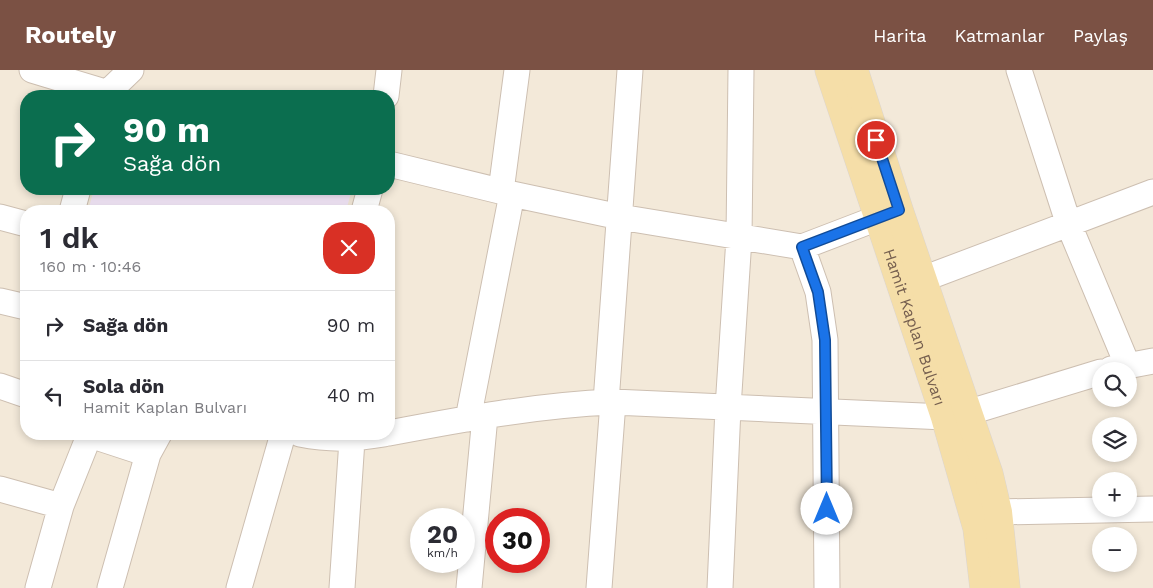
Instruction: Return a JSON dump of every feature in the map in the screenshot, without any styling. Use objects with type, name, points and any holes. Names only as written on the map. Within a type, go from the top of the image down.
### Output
[{"type":"main road","name":"Hamit Kaplan Bulvarı","points":[[829,70],[888,214],[958,414],[989,474],[998,512],[1006,588]]},
{"type":"main road","name":"Hamit Kaplan Bulvarı","points":[[854,70],[888,214],[923,279],[958,414],[977,528],[984,588]]},
{"type":"street","points":[[32,70],[94,90]]},
{"type":"street","points":[[113,90],[131,70]]},
{"type":"street","points":[[387,90],[389,70]]},
{"type":"street","points":[[469,588],[476,417],[507,193],[517,70]]},
{"type":"street","points":[[600,588],[630,70]]},
{"type":"street","points":[[720,588],[728,408],[739,238],[741,70]]},
{"type":"street","points":[[1019,70],[1069,225],[1126,362]]},
{"type":"street","points":[[395,165],[507,193],[620,217],[802,247],[888,214]]},
{"type":"street","points":[[923,279],[1153,192]]},
{"type":"street","points":[[0,217],[20,222]]},
{"type":"street","points":[[802,247],[815,283],[822,313],[825,340],[827,588]]},
{"type":"street","points":[[0,301],[20,306]]},
{"type":"street","points":[[1137,363],[1153,361]]},
{"type":"street","points":[[395,432],[476,417],[554,406],[610,402],[728,408],[958,414],[1092,375]]},
{"type":"street","points":[[0,386],[20,393]]},
{"type":"street","points":[[38,588],[61,506],[86,440]]},
{"type":"street","points":[[110,588],[154,444],[125,440]]},
{"type":"street","points":[[239,588],[281,440]]},
{"type":"street","points":[[336,440],[352,440],[342,588]]},
{"type":"street","points":[[0,489],[61,506]]},
{"type":"street","points":[[998,512],[1153,509]]},
{"type":"shaded area","points":[[0,70],[1153,70],[1153,588],[0,588]]},
{"type":"shaded area","points":[[92,195],[350,195],[348,205],[90,205]]},
{"type":"route","points":[[827,509],[825,340],[818,292],[802,247],[899,210],[876,140]]}]
